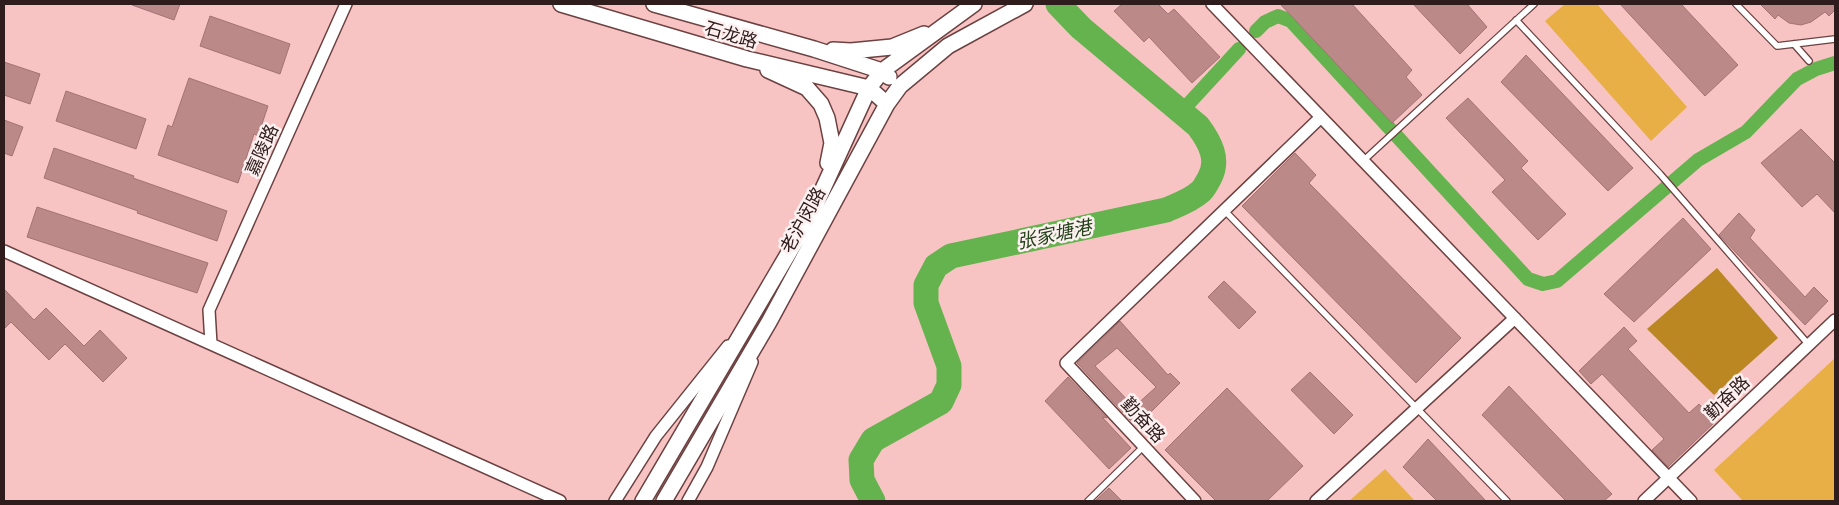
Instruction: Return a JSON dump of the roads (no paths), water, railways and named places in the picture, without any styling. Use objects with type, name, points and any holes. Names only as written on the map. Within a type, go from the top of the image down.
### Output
[{"type":"main road","name":"石龙路","points":[[562,4],[747,59],[869,88],[888,104]]},
{"type":"main road","name":"石龙路","points":[[654,4],[814,49],[882,71],[900,86]]},
{"type":"main road","name":"老沪闵路","points":[[644,501],[811,214],[869,88],[882,71],[974,4]]},
{"type":"main road","name":"老沪闵路","points":[[664,501],[769,322],[888,104],[900,86],[948,46],[1025,4]]},
{"type":"main road","points":[[814,49],[851,51],[892,47],[938,30]]},
{"type":"main road","points":[[747,59],[806,88],[821,104],[827,118],[832,143],[828,162],[811,214]]},
{"type":"street","name":"嘉陵路","points":[[211,344],[209,310],[346,4]]},
{"type":"street","points":[[1212,4],[1691,501]]},
{"type":"street","points":[[1224,210],[1321,117]]},
{"type":"street","name":"勤奋路","points":[[1194,501],[1066,363],[1224,210]]},
{"type":"street","points":[[4,251],[560,501]]},
{"type":"street","points":[[615,501],[656,436],[754,313]]},
{"type":"street","points":[[1316,501],[1514,318]]},
{"type":"street","name":"勤奋路","points":[[1644,501],[1835,320]]},
{"type":"street","points":[[688,501],[707,467],[769,322]]},
{"type":"lane","points":[[1363,160],[1534,4]]},
{"type":"lane","points":[[1736,4],[1777,46],[1835,39]]},
{"type":"lane","points":[[1516,20],[1660,174],[1809,345]]},
{"type":"lane","points":[[1794,44],[1808,61]]},
{"type":"lane","points":[[1224,210],[1507,501]]},
{"type":"lane","points":[[1088,501],[1144,447]]},
{"type":"waterway","name":"张家塘港","points":[[873,501],[862,480],[861,460],[873,440],[941,402],[949,385],[949,366],[926,303],[926,285],[936,266],[951,256],[1166,210],[1200,192],[1212,172],[1214,165],[1212,151],[1198,126],[1081,28],[1058,4]]},
{"type":"waterway","points":[[1256,31],[1265,22],[1278,16],[1291,21],[1528,279],[1543,284],[1557,281],[1698,160],[1746,132],[1797,79],[1816,69],[1835,63]]},
{"type":"waterway","points":[[1181,112],[1239,49]]}]
